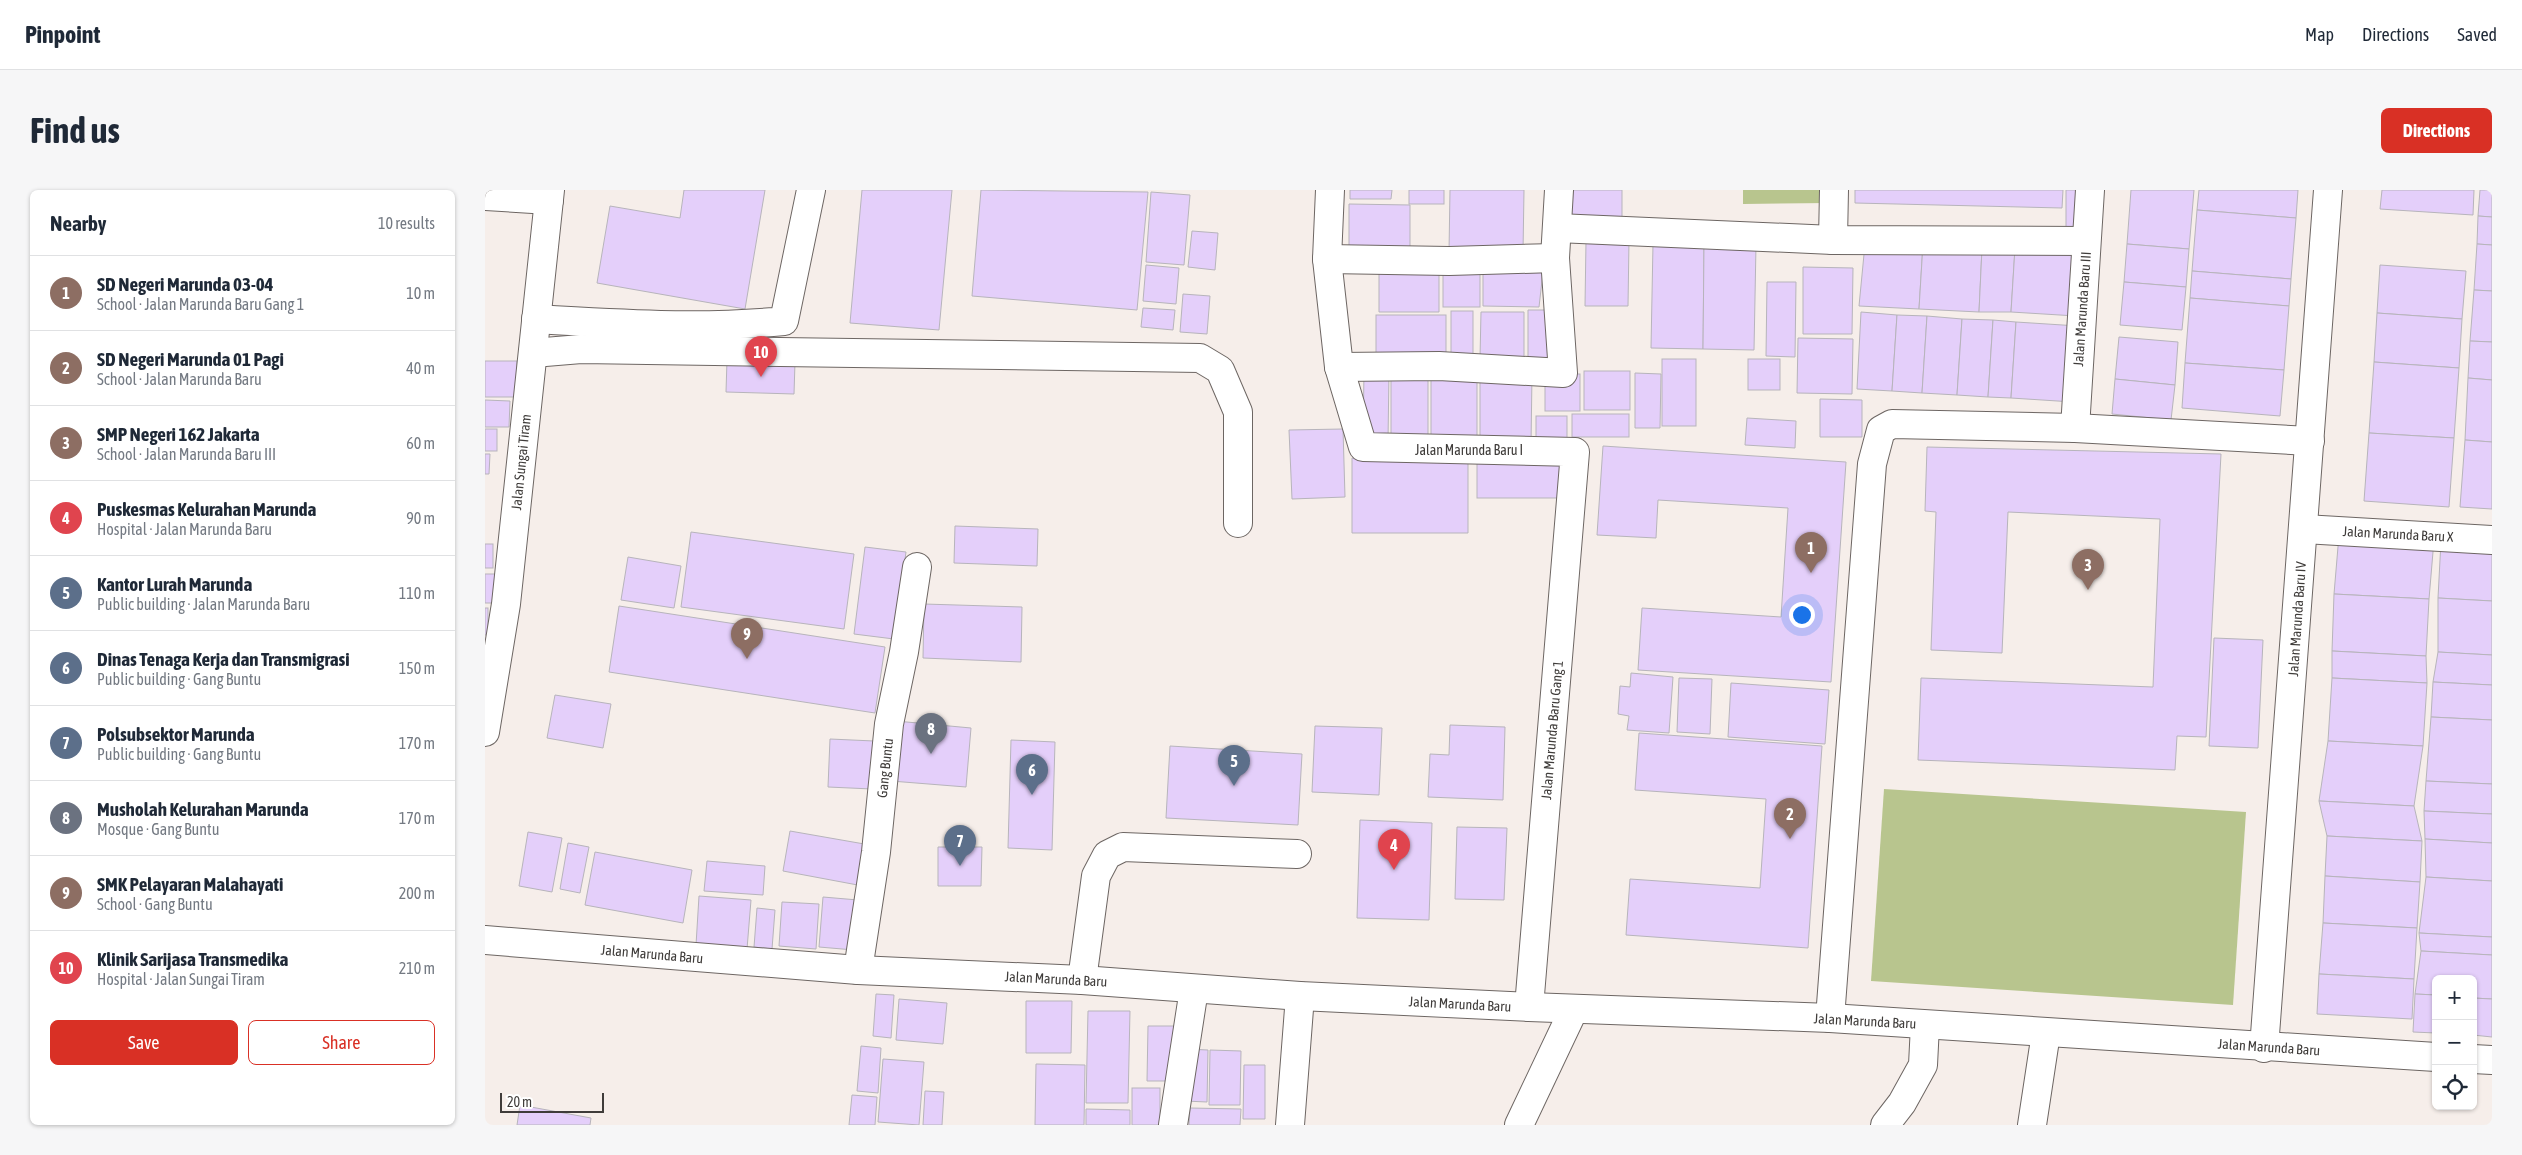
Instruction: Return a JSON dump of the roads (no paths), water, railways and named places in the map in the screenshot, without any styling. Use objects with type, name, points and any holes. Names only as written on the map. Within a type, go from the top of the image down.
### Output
[{"type":"street","points":[[536,319],[635,324],[748,324],[784,321],[811,190]]},
{"type":"street","points":[[1330,190],[1327,259],[1339,367],[1439,366],[1563,373],[1555,258],[1559,190]]},
{"type":"street","points":[[1833,240],[1834,190]]},
{"type":"street","name":"Jalan Marunda Baru III","points":[[2075,428],[2090,190]]},
{"type":"street","name":"Jalan Marunda Baru IV","points":[[2264,1048],[2328,190]]},
{"type":"street","points":[[485,196],[550,195]]},
{"type":"street","name":"Jalan Sungai Tiram","points":[[485,732],[506,604],[550,195]]},
{"type":"street","points":[[1557,228],[1833,240],[2086,242]]},
{"type":"street","points":[[1327,259],[1449,261],[1555,258]]},
{"type":"street","points":[[533,352],[581,349],[1200,358],[1220,370],[1238,412],[1238,523]]},
{"type":"street","name":"Jalan Marunda Baru I","points":[[1339,367],[1363,447],[1575,452]]},
{"type":"street","points":[[1830,1018],[1871,464],[1881,430],[1892,424],[2075,428],[2310,441]]},
{"type":"street","name":"Jalan Marunda Baru Gang 1","points":[[1529,1008],[1575,452]]},
{"type":"street","name":"Jalan Marunda Baru X","points":[[2304,529],[2492,540]]},
{"type":"street","name":"Gang Buntu","points":[[858,970],[876,852],[889,724],[904,652],[917,567]]},
{"type":"street","points":[[1083,980],[1096,876],[1107,855],[1123,847],[1297,854]]},
{"type":"street","name":"Jalan Marunda Baru","points":[[485,940],[858,970],[1083,980],[1300,996],[1529,1008],[1830,1018],[2046,1033],[2159,1038],[2264,1048],[2432,1057]]},
{"type":"street","points":[[1173,1125],[1194,989]]},
{"type":"street","points":[[1290,1125],[1300,996]]},
{"type":"street","points":[[1519,1125],[1574,1009]]},
{"type":"street","points":[[1885,1125],[1902,1102],[1923,1065],[1925,1025]]},
{"type":"street","points":[[2031,1125],[2046,1033]]},
{"type":"street","points":[[2477,1059],[2492,1060]]},
{"type":"place","name":"Klinik Sarijasa Transmedika","points":[[761,377]]},
{"type":"place","name":"SD Negeri Marunda 03-04","points":[[1811,573]]},
{"type":"place","name":"SMP Negeri 162 Jakarta","points":[[2088,590]]},
{"type":"place","name":"SMK Pelayaran Malahayati","points":[[747,659]]},
{"type":"place","name":"Musholah Kelurahan Marunda","points":[[931,754]]},
{"type":"place","name":"Kantor Lurah Marunda","points":[[1234,786]]},
{"type":"place","name":"Dinas Tenaga Kerja dan Transmigrasi","points":[[1032,795]]},
{"type":"place","name":"SD Negeri Marunda 01 Pagi","points":[[1790,839]]},
{"type":"place","name":"Polsubsektor Marunda","points":[[960,866]]},
{"type":"place","name":"Puskesmas Kelurahan Marunda","points":[[1394,870]]}]
